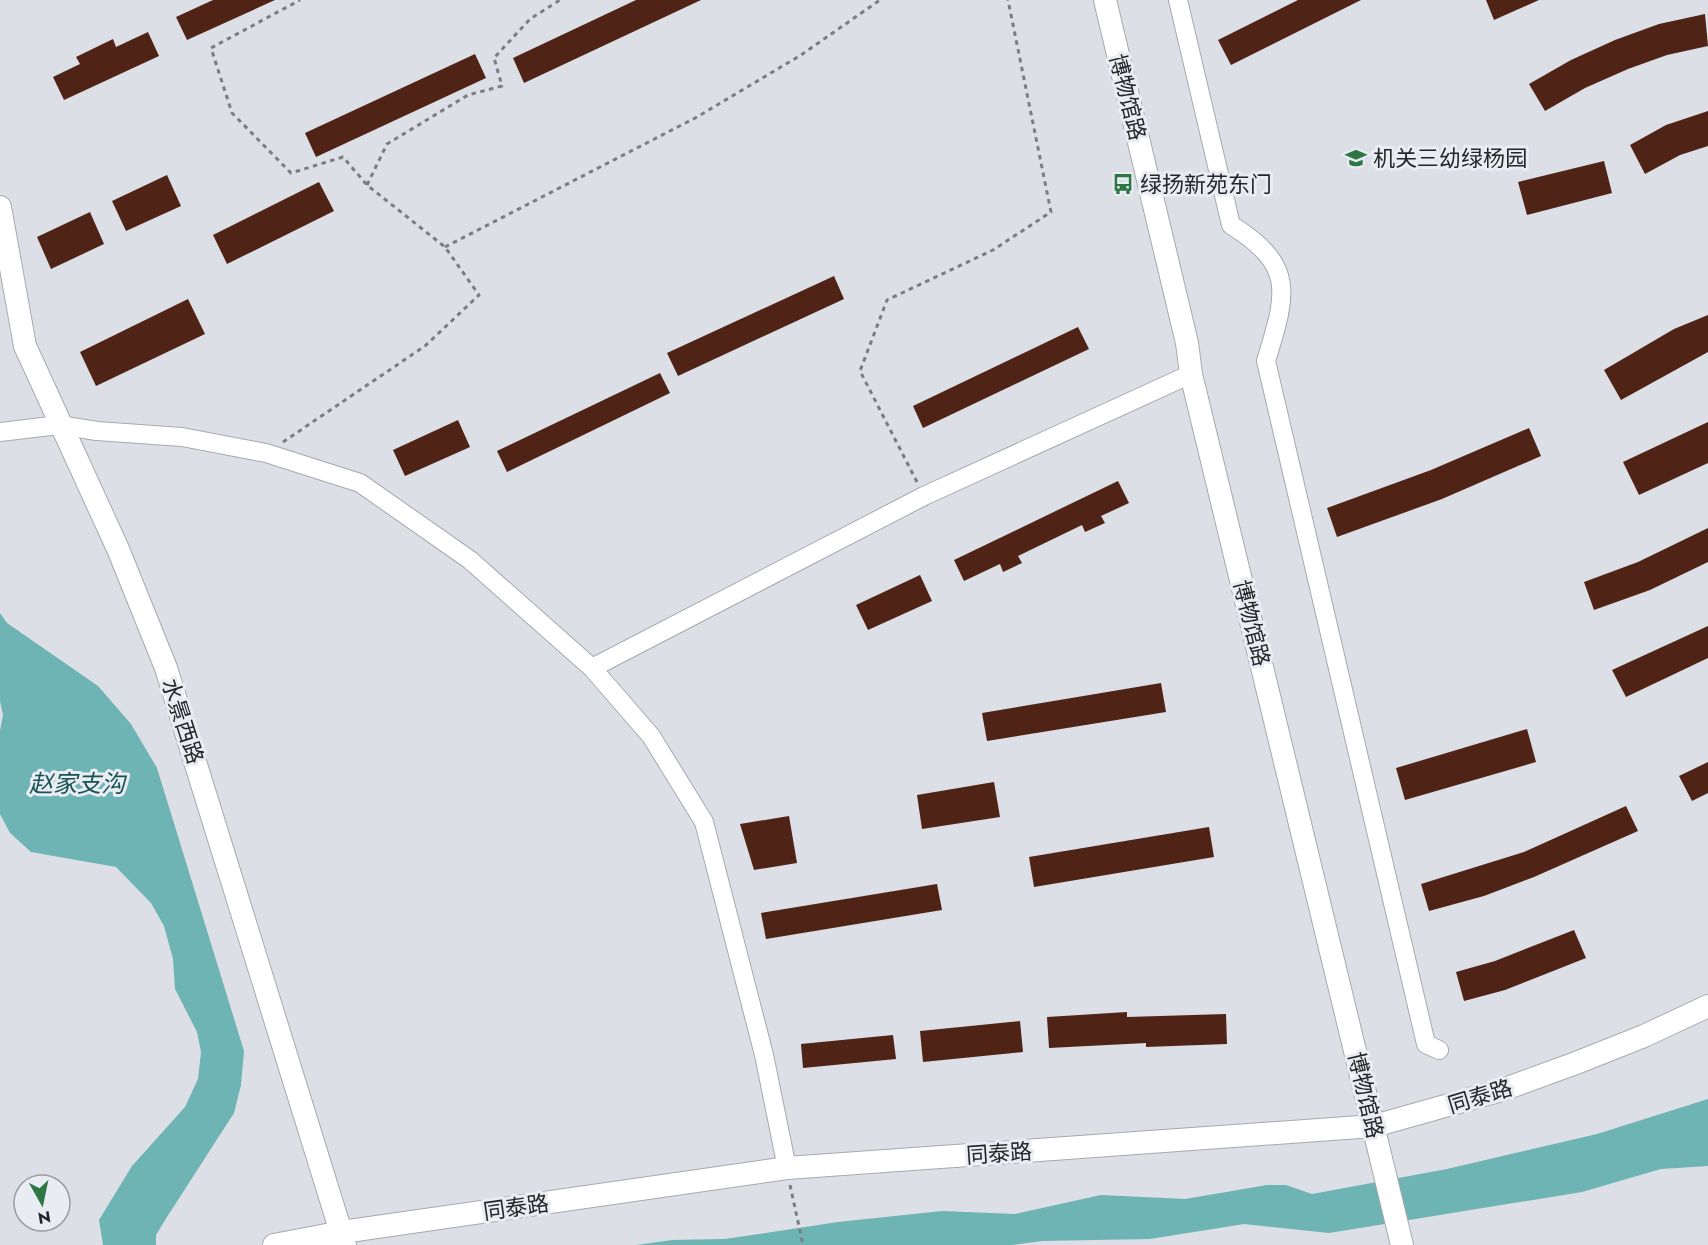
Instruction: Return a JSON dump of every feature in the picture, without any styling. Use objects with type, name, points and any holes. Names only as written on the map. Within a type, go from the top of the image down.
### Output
[{"type":"street","name":"博物馆路","points":[[1104,0],[1187,342],[1191,374],[1401,1241]]},
{"type":"street","points":[[1178,0],[1231,225],[1256,240],[1273,259],[1282,282],[1281,309],[1266,361],[1426,1044],[1439,1050]]},
{"type":"street","name":"水景西路","points":[[0,207],[25,346],[59,425],[118,549],[166,668],[344,1238]]},
{"type":"street","points":[[592,668],[924,496],[1191,374]]},
{"type":"street","points":[[0,432],[59,425],[182,438],[266,453],[360,483],[470,560],[592,668],[651,736],[704,822],[764,1055],[787,1168]]},
{"type":"street","name":"同泰路","points":[[274,1245],[344,1238],[787,1168],[1374,1126],[1491,1093],[1555,1071],[1644,1036],[1708,1006]]},
{"type":"path","points":[[266,453],[425,346],[479,295],[445,247],[367,185],[344,157],[291,173],[232,113],[211,48],[300,0]]},
{"type":"path","points":[[367,185],[387,144],[468,95],[502,86],[494,58],[530,19],[560,0]]},
{"type":"path","points":[[445,247],[697,117],[801,55],[880,0]]},
{"type":"path","points":[[924,496],[860,371],[887,300],[993,250],[1052,212],[1008,0]]},
{"type":"path","points":[[787,1168],[803,1245]]},
{"type":"water","name":"赵家支沟","points":[[0,613],[7,623],[98,686],[131,724],[157,768],[244,1051],[241,1085],[234,1113],[156,1235],[156,1245],[103,1245],[99,1220],[132,1166],[185,1107],[198,1079],[201,1052],[197,1032],[175,989],[173,959],[164,926],[151,903],[116,867],[31,852],[10,833],[0,814],[0,731],[3,715],[0,701]]},
{"type":"water","points":[[1708,1099],[1708,1166],[1661,1169],[1582,1192],[1329,1233],[1244,1224],[1150,1239],[1042,1241],[1012,1245],[636,1245],[672,1240],[725,1239],[838,1222],[942,1211],[1015,1214],[1101,1195],[1185,1199],[1267,1185],[1286,1185],[1312,1194],[1447,1169],[1597,1134]]},
{"type":"building","points":[[213,0],[275,0],[187,40],[176,17]]},
{"type":"building","points":[[636,0],[701,0],[524,83],[513,58]]},
{"type":"building","points":[[1298,0],[1361,0],[1231,65],[1218,40]]},
{"type":"building","points":[[1486,0],[1539,0],[1494,20]]},
{"type":"building","points":[[1705,14],[1708,46],[1667,55],[1628,69],[1585,88],[1545,111],[1529,84],[1571,60],[1615,40],[1659,24]]},
{"type":"building","points":[[148,32],[159,56],[64,100],[53,77],[80,64],[76,57],[113,39],[116,47]]},
{"type":"building","points":[[475,54],[486,78],[316,157],[305,133]]},
{"type":"building","points":[[1708,111],[1708,146],[1680,155],[1645,174],[1630,145],[1666,125]]},
{"type":"building","points":[[1604,161],[1612,193],[1527,215],[1518,182]]},
{"type":"building","points":[[167,175],[181,206],[126,231],[112,201]]},
{"type":"building","points":[[319,182],[334,211],[227,264],[213,235]]},
{"type":"building","points":[[90,212],[104,244],[51,269],[37,237]]},
{"type":"building","points":[[834,276],[844,299],[678,376],[667,353]]},
{"type":"building","points":[[188,299],[205,334],[96,386],[80,352]]},
{"type":"building","points":[[1708,315],[1708,352],[1621,400],[1604,370],[1674,329]]},
{"type":"building","points":[[1078,327],[1089,349],[923,428],[913,406]]},
{"type":"building","points":[[660,373],[670,393],[507,472],[497,451]]},
{"type":"building","points":[[458,420],[470,447],[405,476],[393,450]]},
{"type":"building","points":[[1708,422],[1708,463],[1639,495],[1623,462]]},
{"type":"building","points":[[1529,428],[1541,456],[1442,499],[1337,537],[1327,508],[1431,470]]},
{"type":"building","points":[[1118,481],[1129,503],[1101,516],[1105,523],[1085,532],[1082,525],[1018,556],[1022,563],[1003,572],[1000,564],[964,581],[954,560]]},
{"type":"building","points":[[1708,528],[1708,562],[1650,590],[1594,610],[1584,582],[1638,562]]},
{"type":"building","points":[[920,575],[932,601],[868,630],[856,605]]},
{"type":"building","points":[[1708,626],[1708,658],[1626,697],[1612,670]]},
{"type":"building","points":[[1161,683],[1166,712],[987,741],[982,713]]},
{"type":"building","points":[[1527,729],[1536,762],[1405,800],[1396,768]]},
{"type":"building","points":[[1708,762],[1708,793],[1692,801],[1679,776]]},
{"type":"building","points":[[994,782],[1000,817],[922,829],[917,795]]},
{"type":"building","points":[[1626,806],[1638,831],[1534,877],[1484,896],[1429,911],[1421,884],[1524,852]]},
{"type":"building","points":[[789,816],[797,863],[754,870],[740,824]]},
{"type":"building","points":[[1209,827],[1214,857],[1034,887],[1029,857]]},
{"type":"building","points":[[937,884],[942,910],[766,939],[761,913]]},
{"type":"building","points":[[1574,930],[1586,958],[1505,990],[1464,1001],[1456,972],[1495,961]]},
{"type":"building","points":[[1127,1012],[1127,1017],[1226,1014],[1227,1044],[1146,1047],[1146,1043],[1049,1048],[1047,1017]]},
{"type":"building","points":[[1020,1021],[1023,1052],[923,1062],[920,1031]]},
{"type":"building","points":[[893,1035],[896,1059],[803,1068],[801,1044]]},
{"type":"place","name":"机关三幼绿杨园","points":[[1356,158]]},
{"type":"place","name":"绿扬新苑东门","points":[[1123,184]]}]
